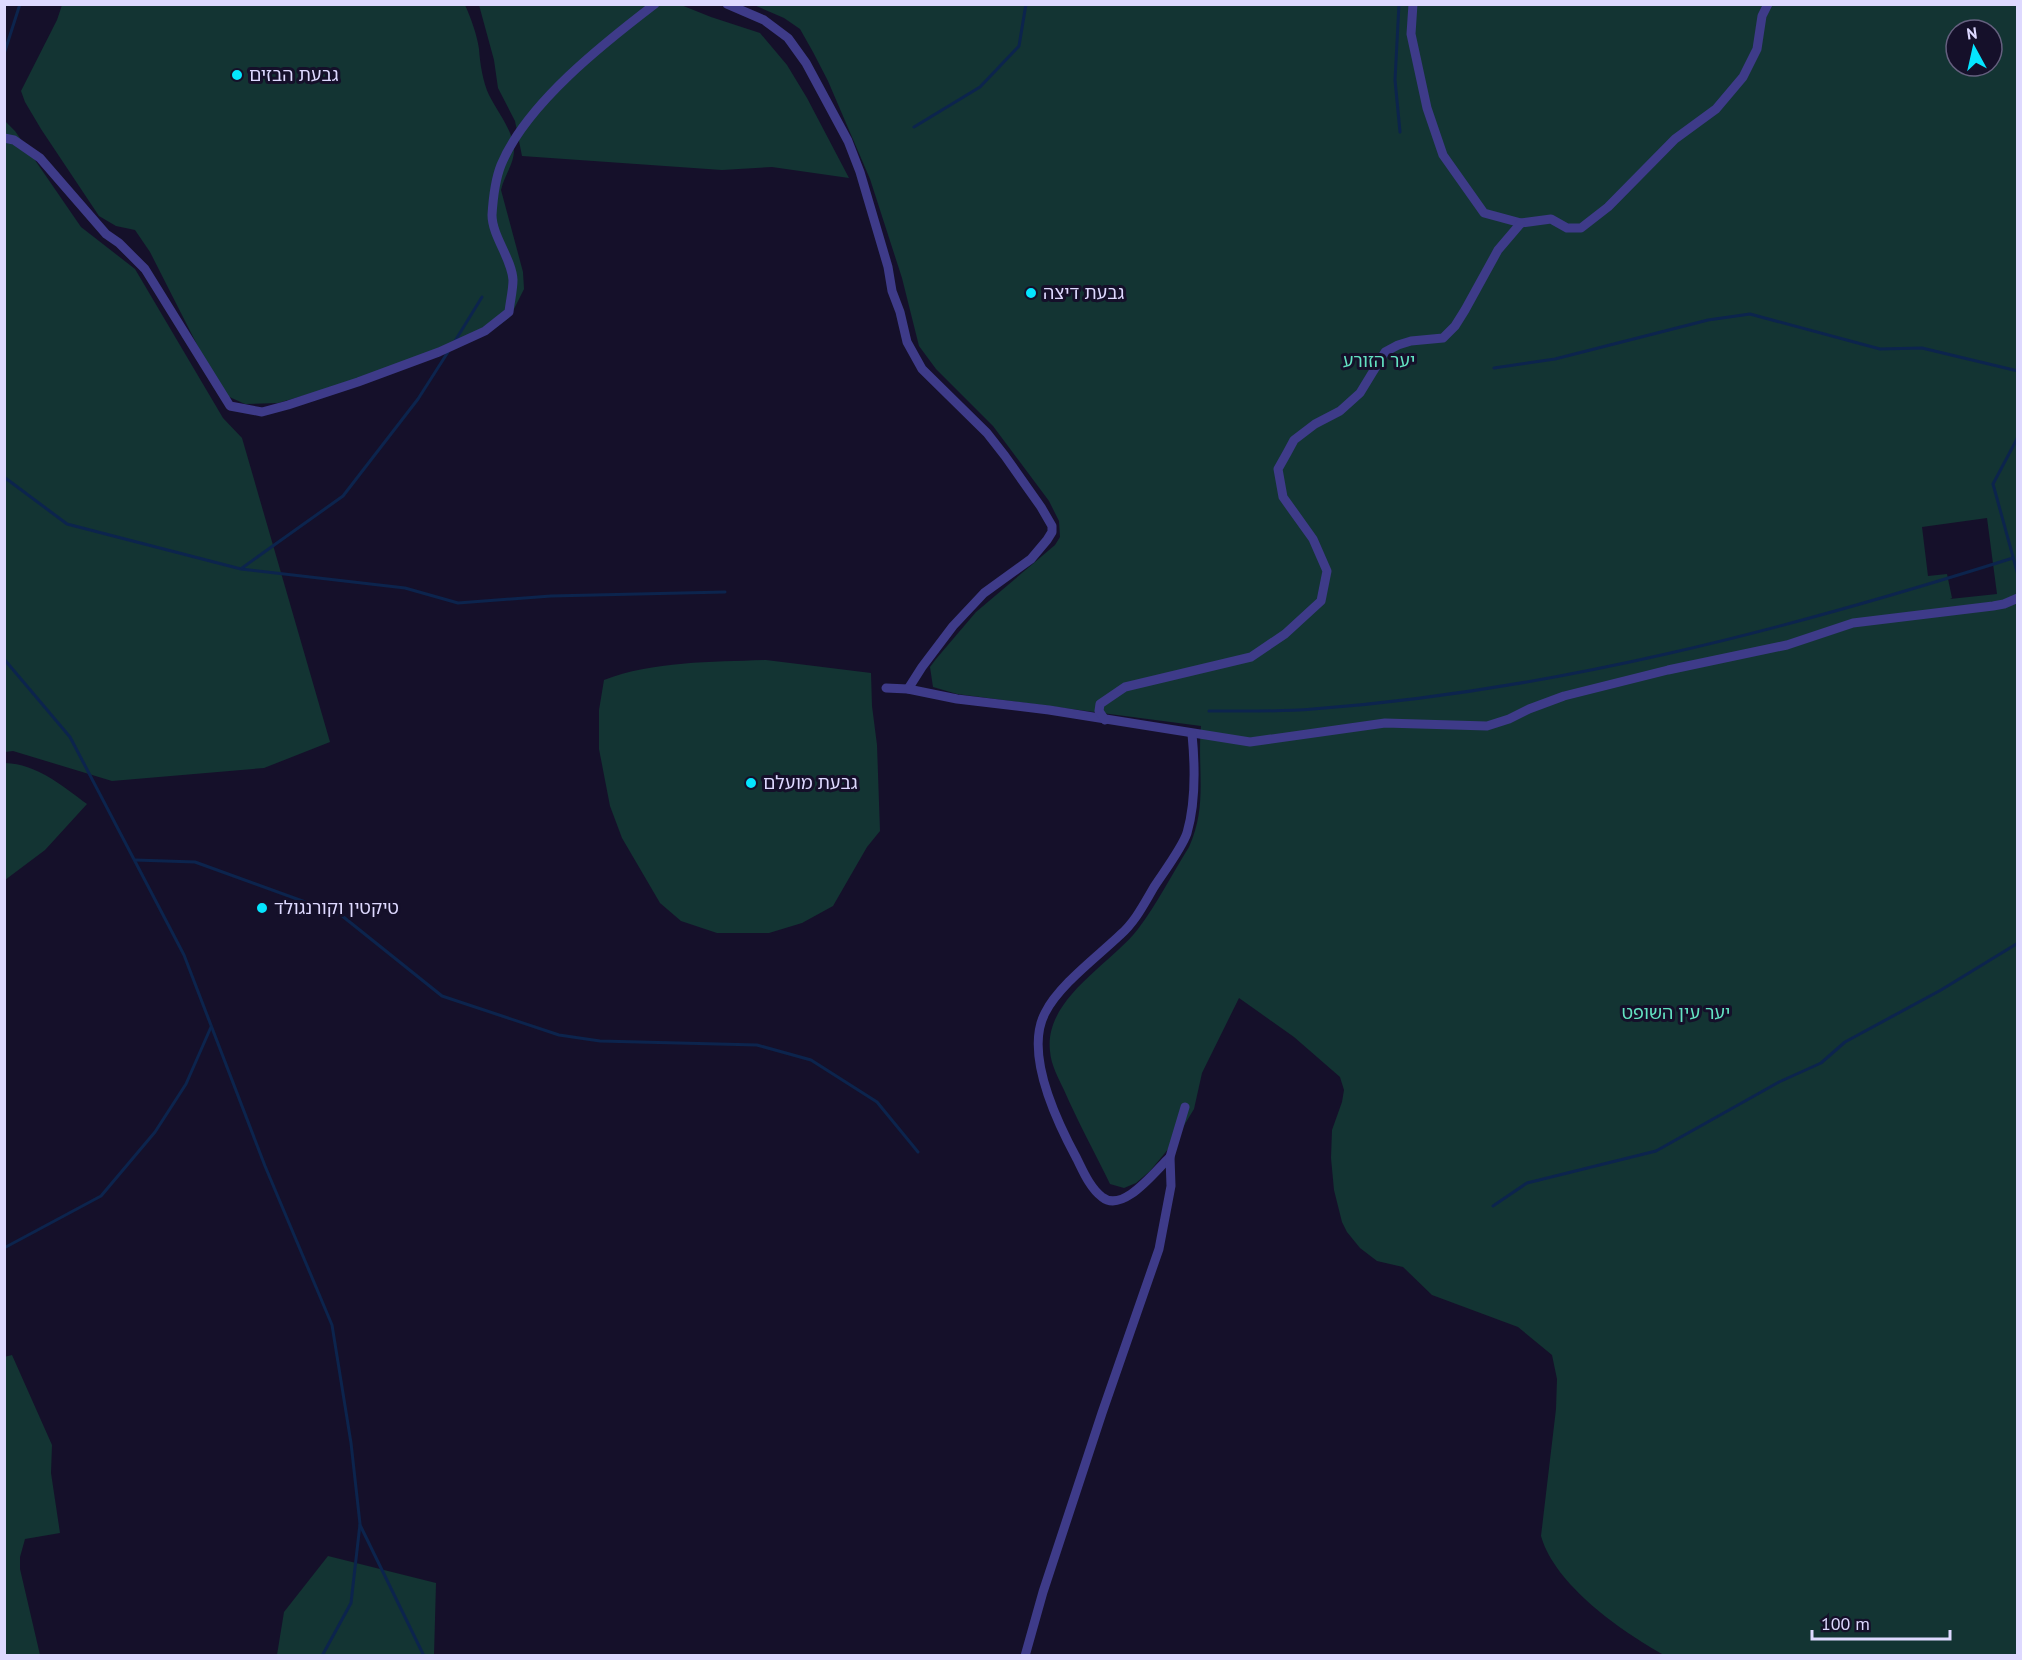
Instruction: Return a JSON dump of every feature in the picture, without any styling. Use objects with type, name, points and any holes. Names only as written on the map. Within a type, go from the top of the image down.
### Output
[{"type":"street","points":[[4,138],[14,140],[40,158],[99,227],[145,269],[230,406],[262,412],[358,382],[439,352],[485,331],[509,312],[513,279],[492,218],[495,189],[501,166],[517,135],[548,98],[615,34],[656,4]]},
{"type":"street","points":[[727,4],[764,20],[788,38],[806,63],[848,141],[860,172],[907,342],[922,369],[987,433],[1041,507],[1052,526],[1052,532],[1047,540],[1031,559],[984,593],[953,626],[908,689]]},
{"type":"street","points":[[1413,4],[1411,34],[1427,108],[1443,156],[1484,213],[1521,223],[1551,219],[1567,228],[1581,228],[1608,207],[1675,139],[1716,109],[1743,77],[1757,49],[1762,16],[1768,4]]},
{"type":"street","points":[[1105,720],[1099,711],[1100,705],[1125,687],[1251,657],[1285,634],[1321,601],[1328,571],[1313,539],[1283,497],[1278,469],[1294,440],[1315,424],[1340,411],[1360,393],[1385,352],[1411,341],[1443,338],[1455,326],[1498,250],[1521,223]]},
{"type":"street","points":[[886,688],[908,689],[957,699],[1049,710],[1250,742],[1385,723],[1487,726],[1564,696],[1668,670],[1787,645],[1853,623],[1993,606],[2018,598]]},
{"type":"street","points":[[1170,1157],[1129,1197],[1112,1202],[1102,1197],[1086,1176],[1055,1114],[1038,1050],[1039,1032],[1044,1014],[1057,994],[1130,926],[1186,834],[1193,797],[1192,734]]},
{"type":"street","points":[[1025,1656],[1047,1580],[1159,1249],[1170,1186],[1170,1157],[1185,1107]]},
{"type":"green space","points":[[62,5],[465,5],[477,38],[487,90],[513,143],[512,160],[501,190],[523,272],[524,289],[510,317],[494,329],[350,382],[278,403],[245,404],[225,395],[216,382],[150,252],[135,230],[116,226],[99,216],[25,102],[21,91],[57,20]]},
{"type":"green space","points":[[479,5],[681,5],[760,33],[787,65],[849,178],[772,167],[722,170],[522,156],[515,121],[498,88],[494,60]]},
{"type":"green space","points":[[754,5],[2017,5],[2017,1655],[1664,1655],[1610,1620],[1592,1605],[1560,1572],[1541,1536],[1556,1409],[1557,1379],[1552,1355],[1518,1327],[1432,1295],[1403,1267],[1377,1261],[1360,1248],[1342,1222],[1334,1190],[1331,1158],[1332,1130],[1344,1090],[1340,1077],[1294,1037],[1239,998],[1202,1073],[1194,1109],[1174,1142],[1150,1171],[1136,1183],[1124,1188],[1110,1184],[1055,1071],[1050,1051],[1051,1032],[1057,1015],[1068,999],[1138,929],[1189,847],[1195,832],[1200,802],[1201,726],[957,694],[933,687],[930,667],[936,659],[976,612],[1055,545],[1060,537],[1059,521],[1049,501],[993,426],[936,369],[919,346],[902,278],[870,179],[828,81],[800,29],[784,18]],"holes":[[[1987,518],[1997,594],[1950,599],[1952,598],[1947,574],[1928,576],[1922,527]]]},
{"type":"green space","points":[[4,120],[15,131],[81,227],[135,269],[223,418],[242,438],[330,742],[264,768],[112,781],[13,751],[5,752]]},
{"type":"green space","points":[[766,660],[871,673],[877,745],[880,831],[867,847],[833,906],[802,923],[769,933],[717,933],[681,921],[660,903],[622,838],[610,806],[599,749],[599,710],[604,680],[663,666]]},
{"type":"green space","points":[[5,763],[17,764],[38,771],[87,804],[45,850],[5,880]]},
{"type":"green space","points":[[12,1355],[52,1445],[51,1473],[60,1533],[25,1539],[20,1557],[20,1569],[40,1655],[5,1655],[4,1357]]},
{"type":"green space","points":[[328,1556],[436,1583],[434,1655],[277,1655],[284,1612]]},
{"type":"waterway","points":[[4,54],[20,4]]},
{"type":"waterway","points":[[914,127],[980,87],[1019,46],[1026,4]]},
{"type":"waterway","points":[[1399,4],[1395,80],[1400,132]]},
{"type":"waterway","points":[[455,341],[482,297]]},
{"type":"waterway","points":[[1494,368],[1555,359],[1708,320],[1750,314],[1880,349],[1922,348],[2018,371]]},
{"type":"waterway","points":[[242,568],[343,496],[418,399],[448,352]]},
{"type":"waterway","points":[[2018,437],[1993,484],[2018,575]]},
{"type":"waterway","points":[[4,477],[67,524],[241,569],[405,588],[458,603],[551,596],[725,592]]},
{"type":"waterway","points":[[1209,711],[1300,710],[1402,700],[1491,688],[1579,672],[1754,633],[2013,558]]},
{"type":"waterway","points":[[4,659],[70,737],[184,955],[265,1166],[332,1325],[351,1443],[360,1524],[351,1603],[322,1656]]},
{"type":"waterway","points":[[135,860],[195,862],[341,915],[442,996],[559,1035],[600,1041],[757,1045],[811,1060],[877,1102],[918,1152]]},
{"type":"waterway","points":[[1493,1206],[1527,1183],[1656,1151],[1779,1082],[1821,1063],[1845,1042],[1941,990],[2018,943]]},
{"type":"waterway","points":[[4,1248],[101,1196],[155,1132],[186,1084],[211,1027]]},
{"type":"waterway","points":[[360,1525],[424,1656]]},
{"type":"place","name":"גבעת הבזים","points":[[237,75]]},
{"type":"place","name":"גבעת דיצה","points":[[1031,293]]},
{"type":"place","name":"גבעת מועלם","points":[[751,783]]},
{"type":"place","name":"טיקטין וקורנגולד","points":[[262,908]]},
{"type":"park label","name":"יער הזורע","points":[[1379,361]]},
{"type":"park label","name":"יער עין השופט","points":[[1676,1013]]}]
